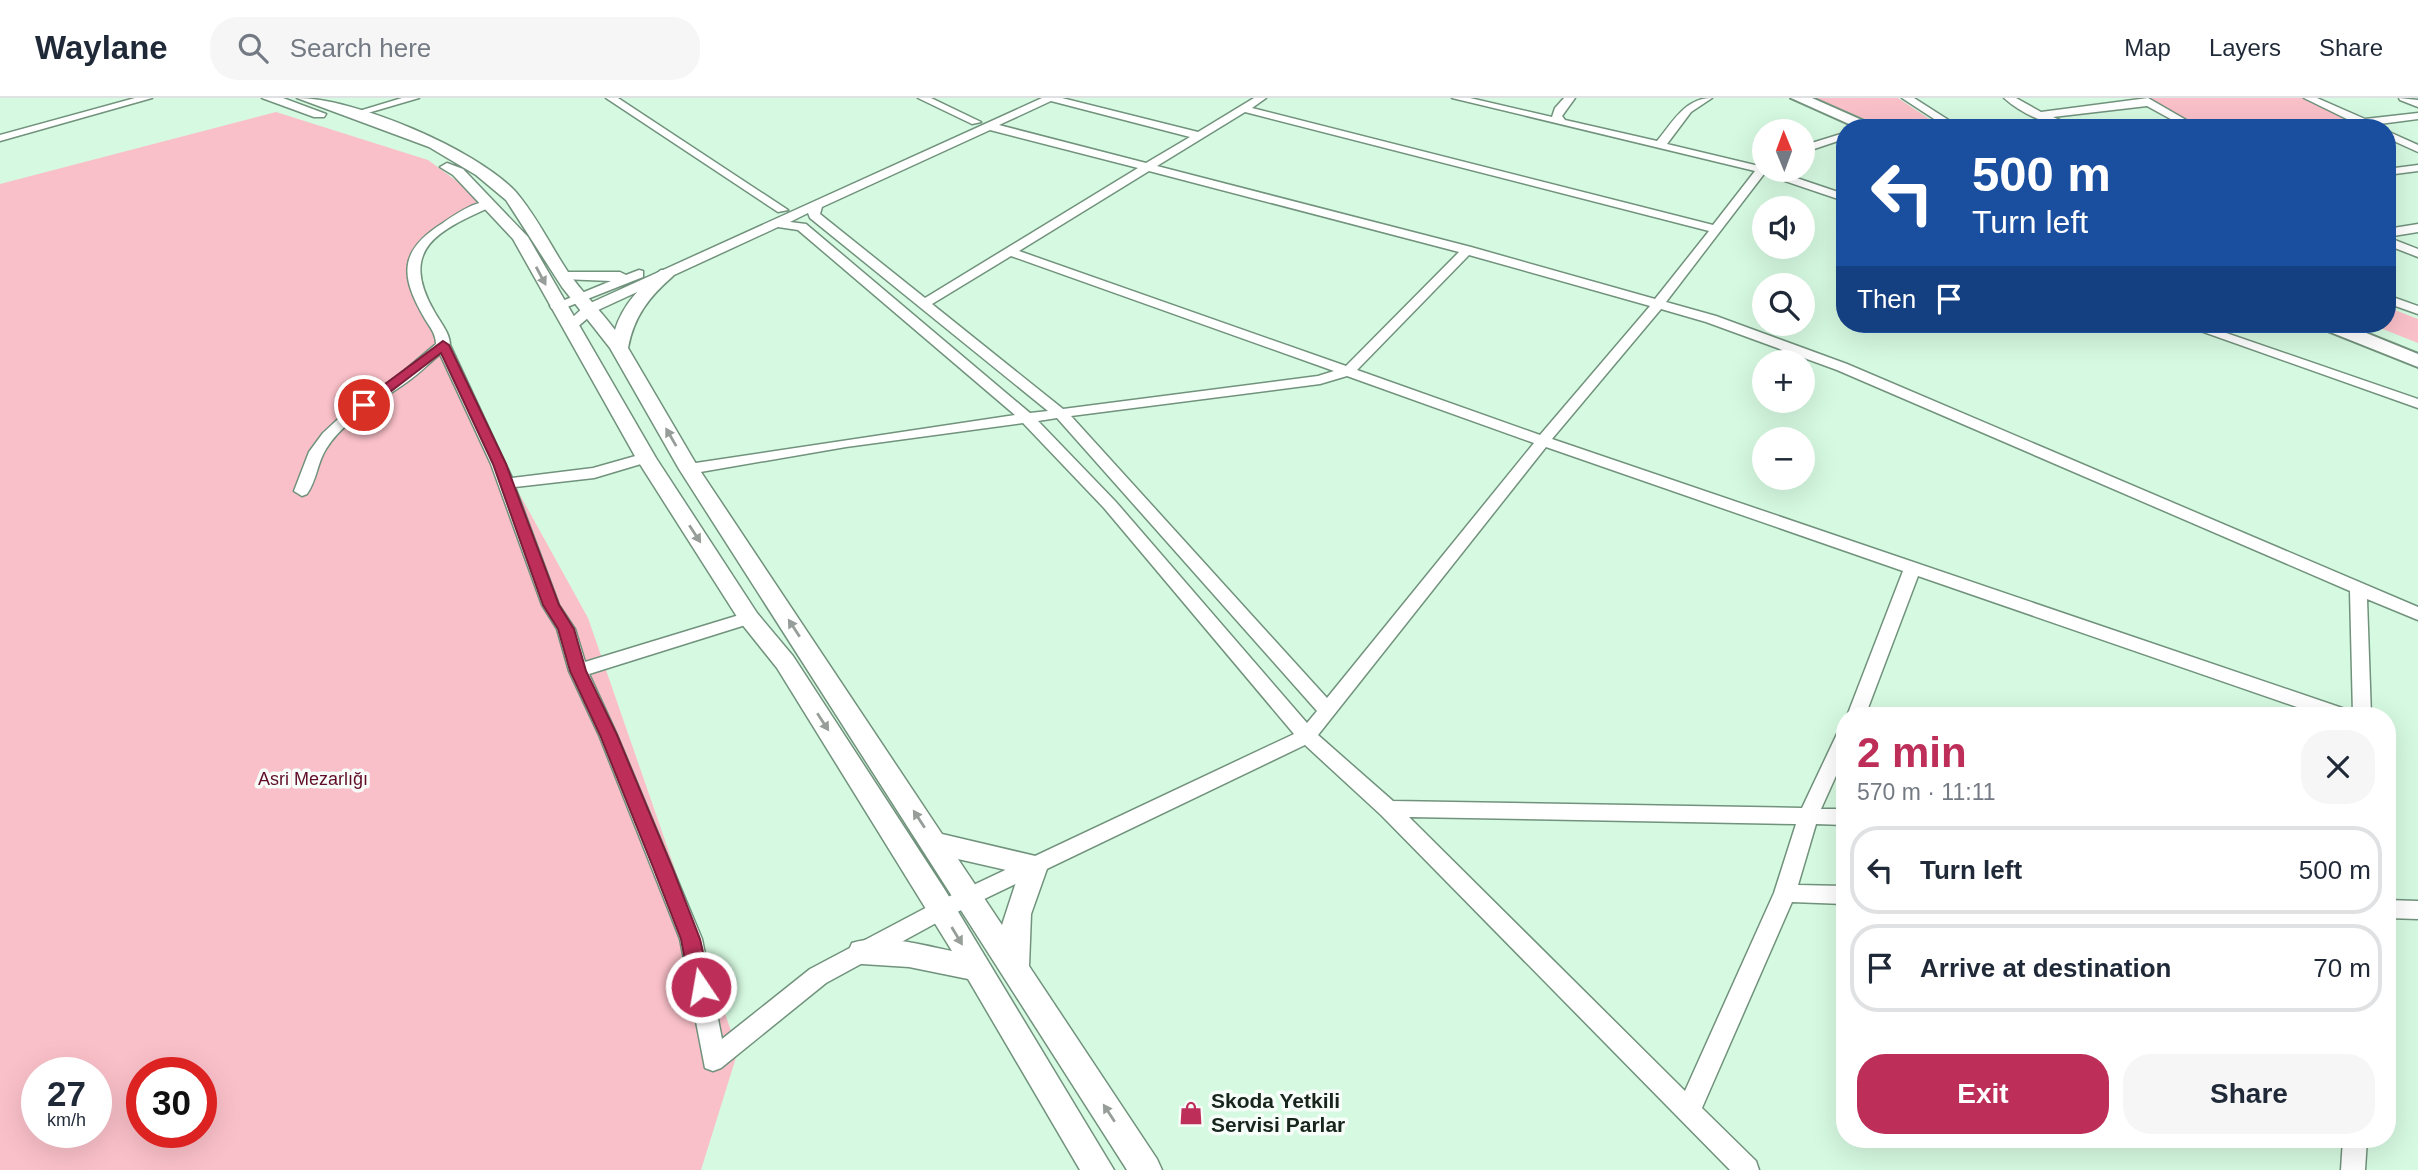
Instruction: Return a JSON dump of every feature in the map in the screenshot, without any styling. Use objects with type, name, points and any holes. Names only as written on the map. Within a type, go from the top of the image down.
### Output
[{"type":"highway","points":[[1781,98],[1836,121]]},
{"type":"highway","points":[[1799,98],[1850,119]]},
{"type":"highway","points":[[2349,333],[2418,361]]},
{"type":"highway","points":[[2376,333],[2418,350]]},
{"type":"main road","points":[[269,98],[396,140],[458,172],[520,237],[646,458],[749,618],[785,662],[942,910],[1098,1170]]},
{"type":"main road","points":[[304,98],[415,133],[455,154],[507,192],[562,275],[619,349],[689,469],[1146,1170]]},
{"type":"main road","points":[[619,349],[623,326],[637,301],[667,273]]},
{"type":"main road","points":[[934,843],[1035,866],[1019,903],[1013,932],[1016,968]]},
{"type":"main road","points":[[862,952],[909,955],[976,968]]},
{"type":"street","points":[[0,138],[147,98]]},
{"type":"street","points":[[354,114],[414,98]]},
{"type":"street","points":[[611,98],[782,210]]},
{"type":"street","points":[[923,98],[982,124],[1467,250],[1711,319],[1842,367],[2418,614]]},
{"type":"street","points":[[557,306],[585,303],[667,273],[817,205],[1032,98]]},
{"type":"street","points":[[570,326],[585,303],[644,271],[982,124],[1050,98],[1200,136]]},
{"type":"street","points":[[925,303],[1151,168],[1261,98]]},
{"type":"street","points":[[1457,98],[1752,166]]},
{"type":"street","points":[[1561,122],[1557,116],[1560,108],[1570,98]]},
{"type":"street","points":[[1661,144],[1688,110],[1707,98]]},
{"type":"street","points":[[1907,98],[1941,119]]},
{"type":"street","points":[[2009,98],[2049,119]]},
{"type":"street","points":[[2309,98],[2355,119]]},
{"type":"street","points":[[2404,98],[2418,104]]},
{"type":"street","points":[[2039,115],[2144,100],[2179,119]]},
{"type":"street","points":[[1244,109],[1716,229]]},
{"type":"street","points":[[2396,120],[2418,116]]},
{"type":"street","points":[[1815,145],[1836,138]]},
{"type":"street","points":[[2396,138],[2418,149]]},
{"type":"street","points":[[2396,171],[2418,168]]},
{"type":"street","points":[[489,204],[443,229],[417,253],[412,273],[507,483],[551,605],[566,629],[578,671],[613,746],[691,939],[709,1026],[713,1060],[818,976],[942,910],[1307,736],[1544,440],[1659,303],[1752,181]]},
{"type":"street","points":[[1800,182],[1836,195]]},
{"type":"street","points":[[817,205],[814,215],[1061,414],[1326,709]]},
{"type":"street","points":[[775,223],[802,227],[1026,417],[1110,505],[1307,736],[1388,810],[1747,1170]]},
{"type":"street","points":[[2396,232],[2418,228]]},
{"type":"street","points":[[2396,244],[2418,253]]},
{"type":"street","points":[[689,469],[1026,417],[1320,380],[1349,371],[1467,250]]},
{"type":"street","points":[[1011,252],[1544,440],[2318,707]]},
{"type":"street","points":[[562,275],[607,278],[644,271]]},
{"type":"street","points":[[2396,302],[2418,310]]},
{"type":"street","points":[[2215,333],[2418,404]]},
{"type":"street","points":[[302,491],[306,487],[313,456],[321,445],[355,412],[424,363],[443,345]]},
{"type":"street","points":[[507,483],[594,473],[646,458]]},
{"type":"street","points":[[1860,707],[1913,566]]},
{"type":"street","points":[[2357,588],[2362,707]]},
{"type":"street","points":[[578,671],[749,618]]},
{"type":"street","points":[[1689,1110],[1784,893],[1808,816],[1836,756]]},
{"type":"street","points":[[1388,810],[1836,817]]},
{"type":"street","points":[[1784,893],[1836,895]]},
{"type":"street","points":[[2396,909],[2418,910]]},
{"type":"street","points":[[2353,1170],[2354,1148]]},
{"type":"green space","points":[[1815,98],[1898,98],[1930,119],[1865,119]]},
{"type":"green space","points":[[2148,98],[2302,98],[2346,119],[2186,119]]},
{"type":"green space","name":"Asri Mezarlığı","points":[[276,112],[428,160],[488,204],[429,239],[416,252],[426,318],[436,343],[588,618],[738,1051],[701,1170],[0,1170],[0,184]]},
{"type":"green space","points":[[2396,310],[2418,319],[2418,343],[2393,333],[2396,333]]},
{"type":"place","name":"Skoda Yetkili Servisi Parlar","points":[[1191,1113]]},
{"type":"route","points":[[364,405],[424,363],[443,345],[499,464],[551,605],[566,629],[578,671],[608,735],[691,939],[701,987]]}]
